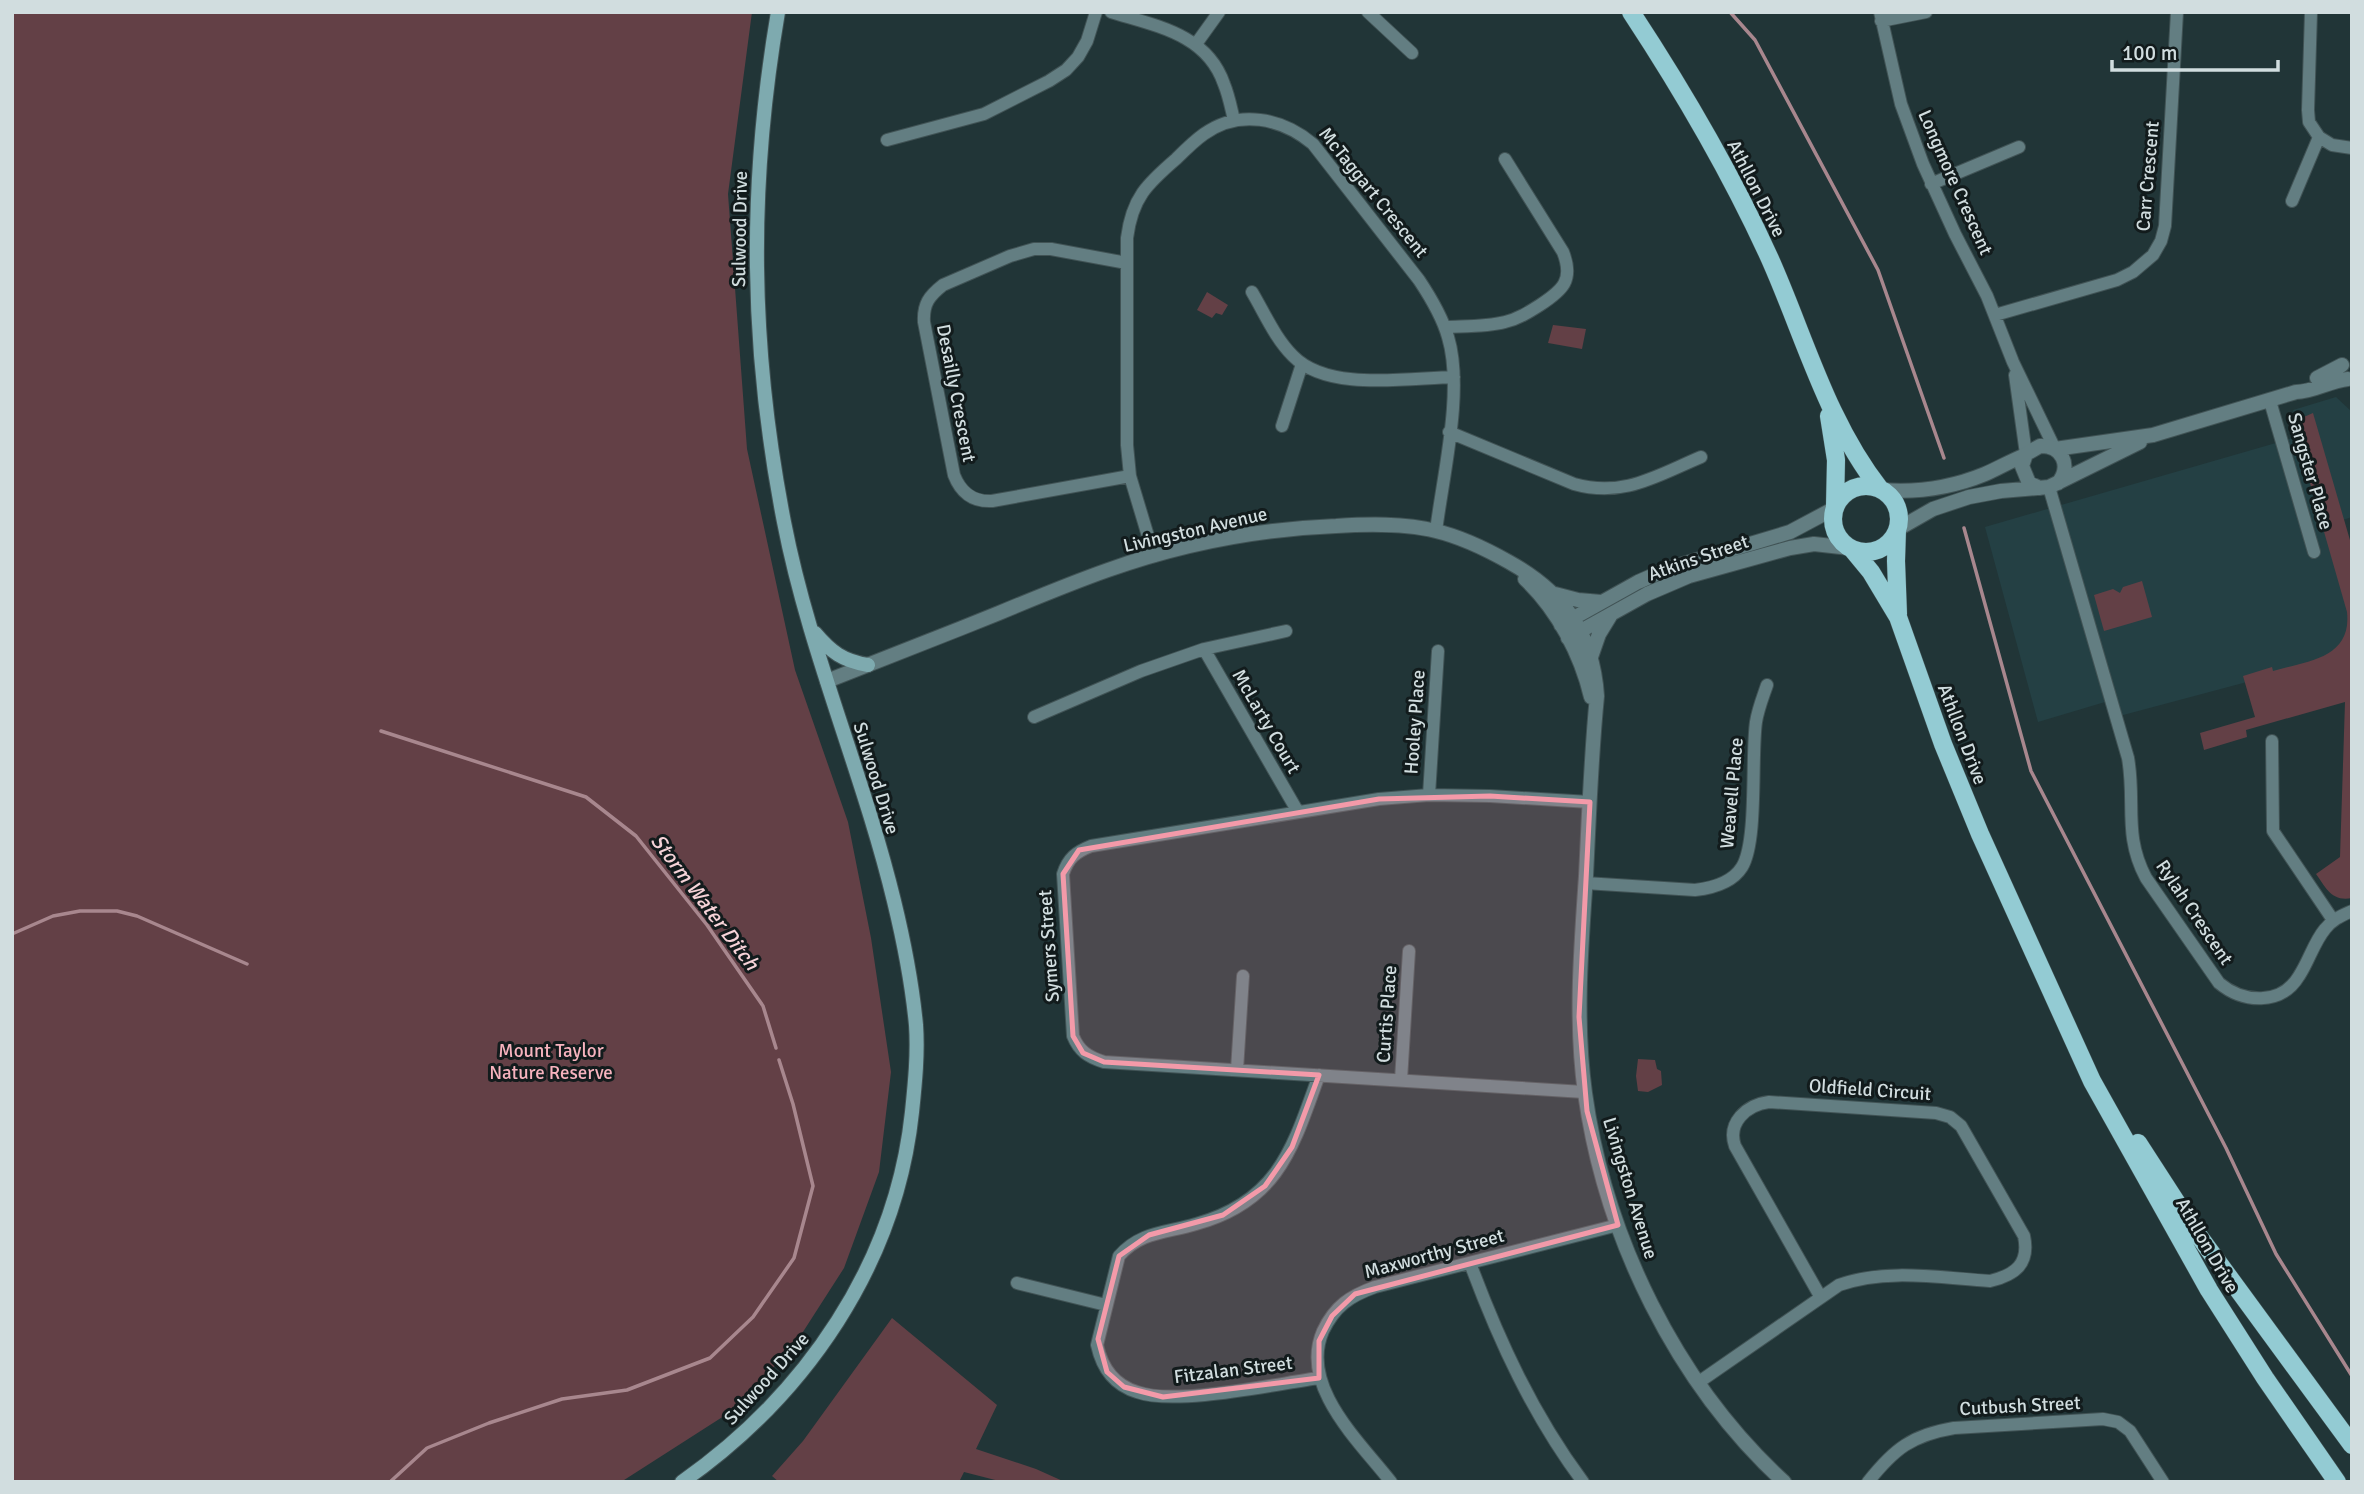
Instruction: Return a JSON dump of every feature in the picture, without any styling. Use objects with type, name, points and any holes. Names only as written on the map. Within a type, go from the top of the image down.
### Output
[{"type":"main road","name":"Sulwood Drive","points":[[682,1482],[765,1413],[830,1335],[856,1293],[890,1216],[906,1158],[916,1081],[916,1028],[910,976],[894,898],[812,630],[785,526],[771,447],[759,340],[756,205],[768,67],[778,12]]},
{"type":"main road","name":"Athllon Drive","points":[[1631,12],[1684,95],[1737,191],[1854,454],[1881,489]]},
{"type":"main road","name":"Athllon Drive","points":[[1825,393],[1836,460],[1835,507]]},
{"type":"main road","points":[[1867,486],[1881,489],[1897,506],[1898,529],[1890,542],[1879,550],[1866,552],[1851,549],[1841,541],[1835,531],[1835,507],[1843,495],[1854,488],[1867,486]]},
{"type":"main road","name":"Athllon Drive","points":[[1898,529],[1898,617]]},
{"type":"main road","name":"Athllon Drive","points":[[1851,549],[1871,572],[1898,617],[1980,834],[2076,1050],[2113,1122],[2209,1290],[2265,1378],[2337,1482]]},
{"type":"main road","points":[[812,630],[833,653],[852,662],[868,665]]},
{"type":"main road","name":"Athllon Drive","points":[[2063,1017],[2147,1158],[2193,1228],[2352,1445]]},
{"type":"street","points":[[887,141],[984,114],[1049,81],[1066,70],[1078,57],[1087,41],[1096,12]]},
{"type":"street","points":[[1111,12],[1170,30],[1196,44],[1216,65],[1224,82],[1234,121]]},
{"type":"street","points":[[1196,44],[1219,12]]},
{"type":"street","points":[[1368,12],[1412,53]]},
{"type":"street","points":[[1881,17],[1926,12]]},
{"type":"street","name":"Carr Crescent","points":[[1995,315],[2117,280],[2140,267],[2153,255],[2165,226],[2177,12]]},
{"type":"street","points":[[2311,12],[2309,122],[2319,137],[2332,145],[2352,148]]},
{"type":"street","name":"Longmore Crescent","points":[[1881,17],[1901,104],[1931,184],[1995,315],[2013,362],[2055,449]]},
{"type":"street","name":"McTaggart Crescent","points":[[1154,555],[1130,476],[1127,445],[1129,218],[1137,199],[1149,182],[1205,134],[1234,121],[1263,119],[1282,124],[1299,132],[1313,144],[1434,303],[1445,327],[1454,377],[1436,531]]},
{"type":"street","points":[[2292,201],[2319,137]]},
{"type":"street","points":[[1931,184],[2019,147]]},
{"type":"street","points":[[1445,327],[1507,321],[1529,312],[1557,294],[1566,279],[1567,262],[1563,252],[1505,159]]},
{"type":"street","name":"Desailly Crescent","points":[[1127,263],[1051,249],[1026,250],[943,285],[932,293],[923,310],[954,475],[965,495],[983,502],[992,501],[1130,476]]},
{"type":"street","points":[[1252,292],[1283,345],[1302,364],[1335,378],[1454,377]]},
{"type":"street","points":[[2347,361],[2342,373],[2350,381]]},
{"type":"street","points":[[2296,392],[2309,380],[2330,373],[2347,361]]},
{"type":"street","name":"Longmore Crescent","points":[[2013,362],[2026,454]]},
{"type":"street","points":[[1282,426],[1302,364]]},
{"type":"street","points":[[1881,489],[1920,492],[1939,489],[1973,478],[2040,446],[2055,449],[2153,435],[2296,392],[2306,392],[2332,381],[2350,381]]},
{"type":"street","name":"Sangster Place","points":[[2270,401],[2314,552]]},
{"type":"street","points":[[1449,432],[1591,489],[1619,489],[1701,457]]},
{"type":"street","points":[[1898,529],[1933,509],[1960,500],[2001,491],[2049,486],[2153,435]]},
{"type":"street","points":[[2026,454],[2023,472],[2029,483],[2049,486],[2064,474],[2065,463],[2055,449]]},
{"type":"street","name":"Rylah Crescent","points":[[2049,486],[2128,758],[2131,773],[2132,841],[2136,860],[2146,878],[2219,983],[2243,997],[2264,998],[2278,995],[2290,988],[2323,930],[2333,920]]},
{"type":"street","name":"Atkins Street","points":[[1571,628],[1607,607],[1638,582],[1670,568],[1790,532],[1835,507]]},
{"type":"street","name":"Livingston Avenue","points":[[827,681],[1108,570],[1154,555],[1228,538],[1304,527],[1381,525],[1436,531],[1462,539],[1503,559],[1531,574],[1555,594],[1571,628],[1591,658],[1597,696],[1579,1001],[1584,1092],[1598,1160],[1618,1226],[1643,1287],[1663,1326],[1728,1422],[1784,1482]]},
{"type":"street","name":"Atkins Street","points":[[1607,607],[1689,576],[1782,550],[1814,544],[1851,549]]},
{"type":"street","name":"Livingston Avenue","points":[[1503,559],[1528,581],[1571,628],[1594,708],[1594,732]]},
{"type":"street","points":[[1555,594],[1607,607],[1591,658]]},
{"type":"street","name":"McLarty Court","points":[[1034,716],[1141,671],[1204,649],[1286,631]]},
{"type":"street","name":"McLarty Court","points":[[1204,649],[1298,812]]},
{"type":"street","name":"Hooley Place","points":[[1429,795],[1438,651]]},
{"type":"street","name":"Weavell Place","points":[[1585,883],[1695,890],[1711,888],[1737,873],[1749,849],[1756,721],[1767,685]]},
{"type":"street","points":[[2272,741],[2273,831],[2333,920],[2352,911]]},
{"type":"street","name":"Symers Street","points":[[1584,1092],[1104,1062],[1083,1053],[1073,1036],[1063,874],[1069,859],[1079,850],[1091,846],[1379,799],[1429,795],[1590,802]]},
{"type":"street","name":"Curtis Place","points":[[1401,1080],[1409,951]]},
{"type":"street","points":[[1237,1070],[1243,976]]},
{"type":"street","name":"Fitzalan Street","points":[[1319,1075],[1293,1147],[1281,1168],[1265,1186],[1223,1215],[1149,1235],[1129,1246],[1119,1256],[1098,1339],[1100,1359],[1112,1377],[1124,1387],[1139,1393],[1163,1396],[1198,1395],[1319,1378]]},
{"type":"street","name":"Oldfield Circuit","points":[[1699,1382],[1839,1285],[1858,1279],[1902,1275],[1990,1281],[2003,1278],[2018,1268],[2024,1258],[2024,1237],[1961,1126],[1950,1117],[1936,1112],[1769,1102],[1750,1108],[1741,1115],[1734,1125],[1735,1146],[1820,1296]]},
{"type":"street","name":"Maxworthy Street","points":[[1391,1482],[1333,1408],[1319,1378],[1319,1341],[1332,1316],[1346,1299],[1375,1287],[1618,1226]]},
{"type":"street","points":[[1470,1263],[1502,1345],[1530,1398],[1583,1482]]},
{"type":"street","points":[[1017,1283],[1106,1305]]},
{"type":"street","name":"Cutbush Street","points":[[1868,1482],[1892,1454],[1907,1443],[1934,1432],[1954,1428],[2103,1419],[2118,1422],[2130,1431],[2163,1482]]},
{"type":"highlighted area","points":[[1490,796],[1590,802],[1579,1017],[1587,1111],[1618,1225],[1355,1294],[1332,1316],[1319,1341],[1319,1378],[1163,1397],[1124,1387],[1107,1372],[1098,1339],[1119,1256],[1149,1235],[1223,1215],[1265,1186],[1292,1147],[1319,1075],[1104,1062],[1083,1053],[1073,1036],[1063,874],[1079,850],[1379,799]]},
{"type":"shaded area","points":[[2336,397],[2352,412],[2352,517],[2324,526],[2352,626],[2352,654],[2112,718],[2105,702],[2038,722],[1985,527],[2300,436],[2293,410]]},
{"type":"green space","name":"Mount Taylor Nature Reserve","points":[[12,12],[752,12],[728,194],[747,449],[795,670],[848,822],[871,938],[891,1072],[879,1172],[844,1268],[792,1349],[724,1416],[621,1482],[12,1482]]},
{"type":"green space","points":[[1207,292],[1228,305],[1222,315],[1216,313],[1212,318],[1197,310]]},
{"type":"green space","points":[[1553,325],[1586,329],[1582,349],[1548,343]]},
{"type":"green space","points":[[2313,413],[2352,547],[2352,898],[2345,899],[2330,893],[2316,874],[2340,857],[2345,702],[2246,730],[2247,737],[2204,750],[2200,733],[2255,717],[2243,676],[2272,667],[2273,671],[2325,655],[2335,648],[2347,627],[2347,612],[2294,427],[2297,420]]},
{"type":"green space","points":[[2142,581],[2152,617],[2104,631],[2094,595],[2113,589],[2120,593],[2123,587]]},
{"type":"green space","points":[[1638,1059],[1655,1060],[1657,1069],[1661,1071],[1662,1085],[1648,1092],[1638,1091]]},
{"type":"green space","points":[[892,1318],[997,1405],[976,1449],[1036,1469],[1065,1482],[1003,1482],[964,1472],[959,1482],[779,1482],[772,1476],[803,1441]]},
{"type":"waterway","points":[[1730,12],[1755,40],[1878,270],[1944,458]]},
{"type":"waterway","points":[[1964,528],[2031,771],[2226,1148],[2276,1254],[2352,1376]]},
{"type":"waterway","name":"Storm Water Ditch","points":[[381,731],[586,797],[636,836],[707,925],[763,1006],[776,1048]]},
{"type":"waterway","points":[[12,934],[53,916],[80,911],[117,911],[137,916],[247,964]]},
{"type":"waterway","name":"Storm Water Ditch","points":[[390,1482],[427,1448],[489,1423],[562,1399],[627,1390],[710,1358],[753,1317],[794,1258],[813,1186],[779,1060]]}]
